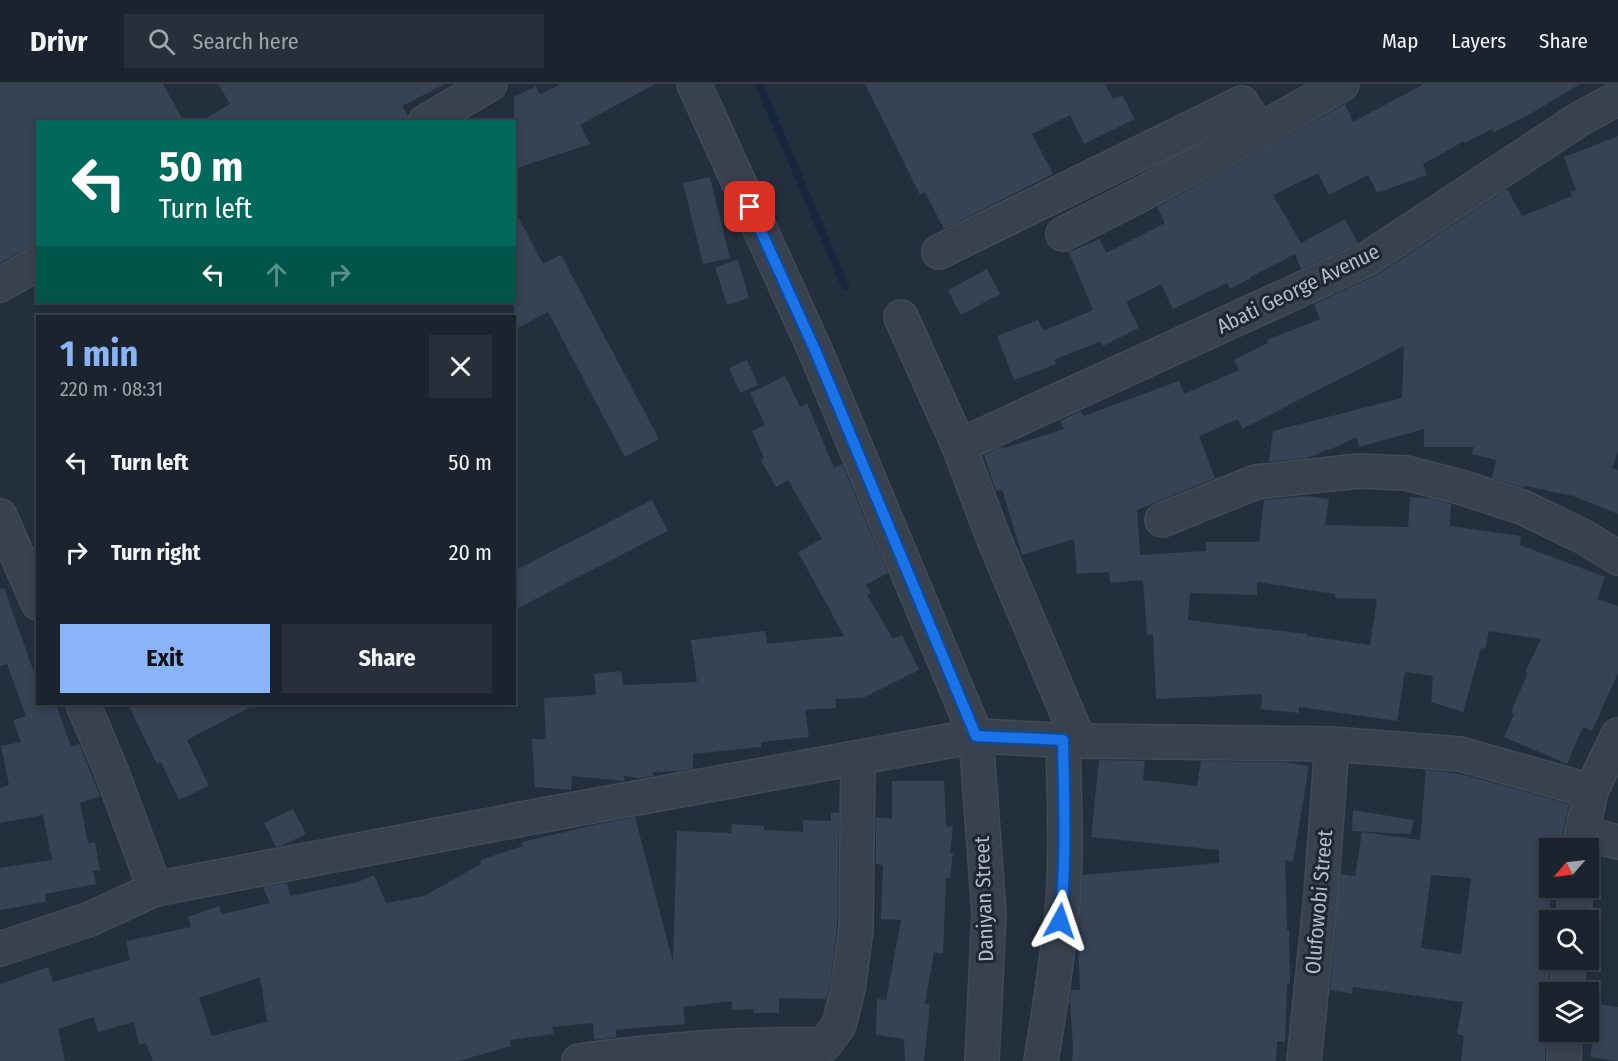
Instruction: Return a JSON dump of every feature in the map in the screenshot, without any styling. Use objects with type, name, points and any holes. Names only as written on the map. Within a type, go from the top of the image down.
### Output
[{"type":"street","points":[[428,120],[490,84]]},
{"type":"street","name":"Daniyan Street","points":[[694,84],[815,350],[976,736],[989,913],[982,1061]]},
{"type":"street","points":[[1063,234],[1140,195],[1342,84]]},
{"type":"street","points":[[939,252],[1237,93],[1260,130]]},
{"type":"street","name":"Abati George Avenue","points":[[958,446],[1367,259],[1578,120],[1618,98]]},
{"type":"street","points":[[0,285],[36,264]]},
{"type":"street","points":[[901,317],[958,446],[1071,740],[1065,819],[1063,900],[1041,1061]]},
{"type":"street","points":[[1162,520],[1256,482],[1359,471],[1406,473],[1522,507],[1584,537],[1618,558]]},
{"type":"street","points":[[0,516],[12,577],[36,601]]},
{"type":"street","points":[[83,705],[112,773],[155,889]]},
{"type":"street","points":[[1582,838],[1591,791],[1618,735]]},
{"type":"street","points":[[0,949],[90,919],[155,889],[976,736],[1071,740],[1332,744],[1460,754],[1591,791]]},
{"type":"street","name":"Olufowobi Street","points":[[1304,1061],[1321,895],[1332,744]]},
{"type":"street","points":[[579,1061],[723,1046],[824,1045],[839,1025],[848,989],[856,929],[858,758]]},
{"type":"street","points":[[1599,841],[1618,842]]},
{"type":"street","points":[[1563,1061],[1564,1042]]},
{"type":"building","points":[[0,84],[163,84],[183,120],[36,120],[36,245],[0,263]]},
{"type":"building","points":[[218,84],[445,84],[402,106],[408,116],[407,120],[202,120],[230,104]]},
{"type":"building","points":[[561,84],[655,84],[580,125],[590,144],[516,168],[514,97],[536,86],[540,94]]},
{"type":"building","points":[[865,84],[1105,84],[1113,99],[1122,95],[1135,119],[1084,144],[1070,115],[1032,134],[1053,174],[944,229],[925,192],[920,195]]},
{"type":"building","points":[[1424,84],[1580,84],[1532,113],[1494,132],[1492,129],[1465,143],[1464,141],[1423,164],[1427,175],[1377,193],[1368,175],[1329,195],[1318,173],[1273,195],[1301,243],[1345,219],[1358,243],[1301,269],[1295,254],[1230,289],[1227,283],[1173,309],[1161,284],[1126,302],[1139,328],[1103,346],[1101,341],[1054,360],[1056,364],[1014,380],[997,336],[1038,320],[1043,331],[1093,310],[1069,252],[1100,239],[1106,253],[1165,223],[1157,207],[1345,104],[1353,122]]},
{"type":"building","points":[[1618,136],[1618,452],[1612,468],[1618,470],[1618,514],[1573,496],[1525,486],[1524,488],[1492,478],[1496,460],[1472,454],[1474,447],[1424,447],[1424,429],[1359,447],[1357,437],[1308,458],[1269,462],[1273,431],[1402,398],[1404,346],[1242,429],[1238,419],[1199,436],[1215,478],[1137,510],[1140,555],[1206,551],[1206,542],[1259,542],[1264,500],[1306,496],[1329,499],[1325,525],[1408,527],[1410,497],[1429,498],[1451,504],[1450,526],[1521,536],[1520,545],[1605,577],[1597,599],[1618,606],[1618,673],[1592,731],[1583,727],[1567,764],[1504,737],[1514,714],[1511,712],[1528,673],[1525,672],[1541,639],[1489,631],[1485,649],[1481,648],[1463,712],[1431,702],[1433,676],[1405,672],[1397,721],[1299,707],[1299,713],[1261,709],[1262,694],[1156,699],[1153,634],[1147,635],[1143,580],[1110,583],[1109,572],[1077,574],[1074,539],[1022,555],[1002,489],[996,491],[984,455],[999,448],[1064,429],[1060,421],[1081,411],[1084,416],[1179,381],[1184,394],[1239,370],[1234,360],[1268,343],[1267,340],[1320,319],[1314,304],[1377,275],[1507,189],[1522,216],[1572,196],[1570,192],[1576,190],[1564,157]],"holes":[[[1257,582],[1335,594],[1335,598],[1377,599],[1370,645],[1307,636],[1307,634],[1188,620],[1190,593],[1257,595]]]},
{"type":"building","points":[[710,177],[730,258],[703,264],[683,183]]},
{"type":"building","points":[[516,213],[543,264],[561,255],[659,439],[625,457],[548,312],[516,329],[516,315],[514,315]]},
{"type":"building","points":[[738,260],[749,298],[727,305],[715,267]]},
{"type":"building","points":[[987,269],[1000,294],[961,315],[948,290]]},
{"type":"building","points":[[747,360],[758,385],[740,393],[729,368]]},
{"type":"building","points":[[785,376],[800,407],[807,403],[834,468],[842,464],[888,573],[866,585],[871,593],[867,595],[893,639],[902,635],[919,670],[863,698],[835,699],[836,708],[805,710],[809,737],[761,742],[761,747],[693,754],[693,769],[653,772],[653,776],[639,778],[624,776],[625,781],[572,776],[571,790],[535,787],[532,739],[546,739],[544,698],[596,695],[594,674],[621,671],[623,685],[697,682],[691,640],[765,631],[767,644],[844,636],[798,552],[822,539],[788,480],[776,487],[761,460],[764,458],[752,431],[765,425],[750,393]]},
{"type":"building","points":[[652,500],[668,531],[516,609],[516,570]]},
{"type":"building","points":[[4,588],[36,678],[36,705],[56,705],[71,747],[79,744],[100,796],[80,803],[88,843],[95,842],[100,870],[93,871],[96,884],[45,894],[46,902],[0,910],[0,868],[52,860],[43,815],[0,823],[0,788],[9,785],[1,746],[21,742],[13,720],[26,716],[7,664],[0,666],[0,589]]},
{"type":"building","points":[[128,705],[254,705],[187,740],[209,786],[179,800],[161,762],[157,764]]},
{"type":"building","points":[[1099,760],[1145,761],[1143,780],[1197,786],[1201,761],[1284,762],[1309,766],[1293,862],[1285,860],[1290,984],[1287,983],[1285,1042],[1277,1041],[1276,1061],[1072,1061],[1070,998],[1071,990],[1080,990],[1078,941],[1081,940],[1079,925],[1083,875],[1219,863],[1219,850],[1091,837]]},
{"type":"building","points":[[1426,770],[1461,774],[1569,804],[1563,838],[1539,838],[1539,898],[1550,898],[1550,910],[1539,910],[1539,970],[1549,970],[1549,982],[1539,982],[1539,1042],[1546,1042],[1545,1061],[1461,1061],[1464,1036],[1457,1034],[1463,1002],[1353,987],[1352,994],[1330,990],[1341,874],[1355,876],[1362,832],[1420,840]],"holes":[[[1431,875],[1471,878],[1461,954],[1421,948]]]},
{"type":"building","points":[[892,781],[944,781],[946,826],[953,827],[950,878],[946,878],[943,954],[934,952],[925,1004],[930,1005],[924,1061],[905,1061],[904,1039],[876,1035],[877,999],[886,1000],[901,920],[881,919],[883,865],[876,864],[876,817],[892,819]]},
{"type":"building","points":[[293,809],[306,834],[276,847],[264,823]]},
{"type":"building","points":[[1353,810],[1413,820],[1411,834],[1352,831]]},
{"type":"building","points":[[831,812],[839,813],[837,928],[830,985],[826,999],[779,998],[779,1013],[754,1013],[753,1009],[732,1010],[732,1001],[683,1007],[685,1024],[616,1030],[616,1037],[594,1040],[593,1023],[552,1027],[554,1034],[510,1040],[511,1046],[459,1061],[153,1061],[146,1043],[139,1045],[134,1022],[98,1032],[94,1017],[58,1029],[65,1061],[0,1061],[0,984],[48,967],[53,982],[130,960],[126,941],[191,927],[188,917],[219,906],[222,914],[270,903],[263,887],[287,883],[290,896],[358,882],[374,875],[386,903],[424,896],[481,864],[480,860],[523,846],[522,842],[635,817],[673,962],[677,831],[731,833],[732,824],[764,826],[764,830],[803,832],[803,820],[831,821]],"holes":[[[260,977],[267,1022],[212,1036],[199,998]]]},
{"type":"building","points":[[1599,1004],[1618,1007],[1618,1061],[1590,1057],[1592,1042],[1599,1042]]},
{"type":"waterway","points":[[759,84],[845,286]]},
{"type":"route","points":[[750,207],[815,350],[976,736],[1063,740],[1065,819],[1063,900],[1060,921]]}]
